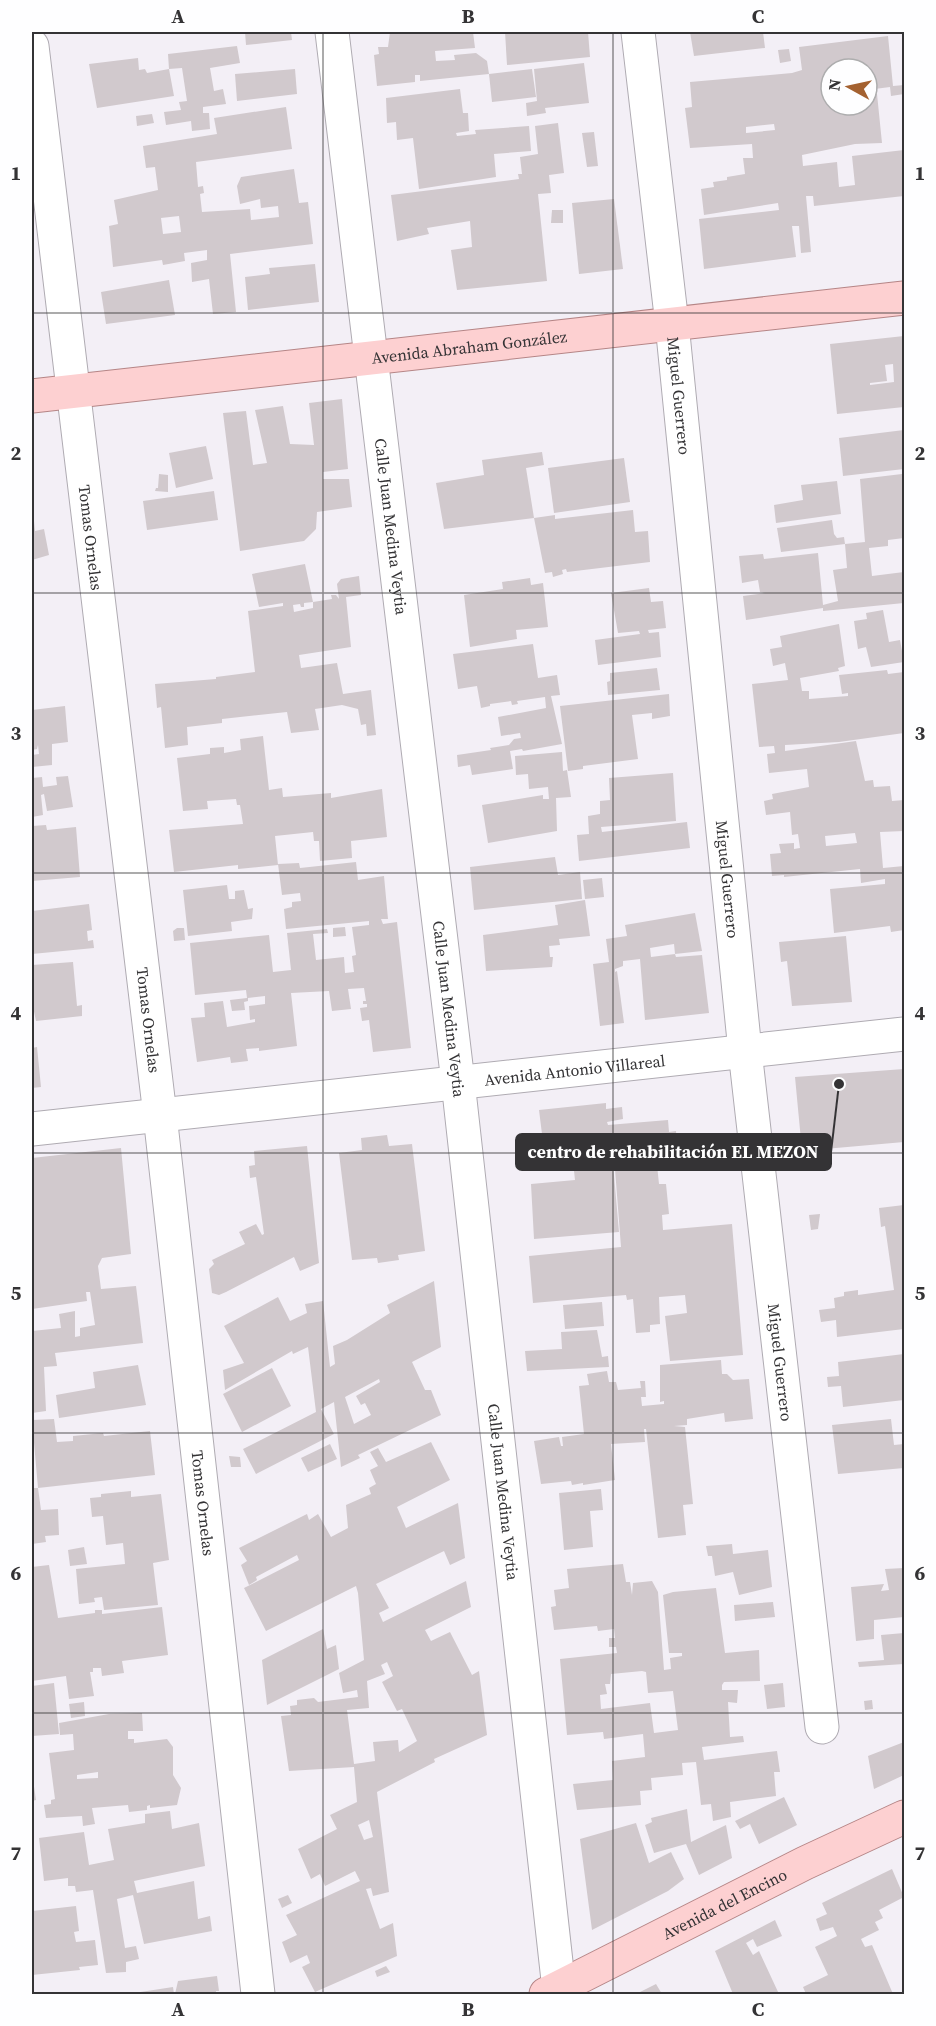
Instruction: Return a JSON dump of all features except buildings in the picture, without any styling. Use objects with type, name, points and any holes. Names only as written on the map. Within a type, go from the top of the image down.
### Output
[{"type":"main road","name":"Avenida Abraham González","points":[[32,396],[904,298]]},
{"type":"main road","name":"Avenida del Encino","points":[[552,1992],[805,1863],[904,1817]]},
{"type":"street","name":"Calle Juan Medina Veytia","points":[[332,32],[459,1082],[552,1992]]},
{"type":"street","name":"Miguel Guerrero","points":[[638,32],[672,324],[745,1051],[822,1727]]},
{"type":"street","name":"Tomas Ornelas","points":[[32,46],[160,1115],[258,1995]]},
{"type":"street","name":"Avenida Antonio Villareal","points":[[32,1129],[904,1034]]},
{"type":"place","name":"centro de rehabilitación EL MEZON","points":[[839,1084]]}]
